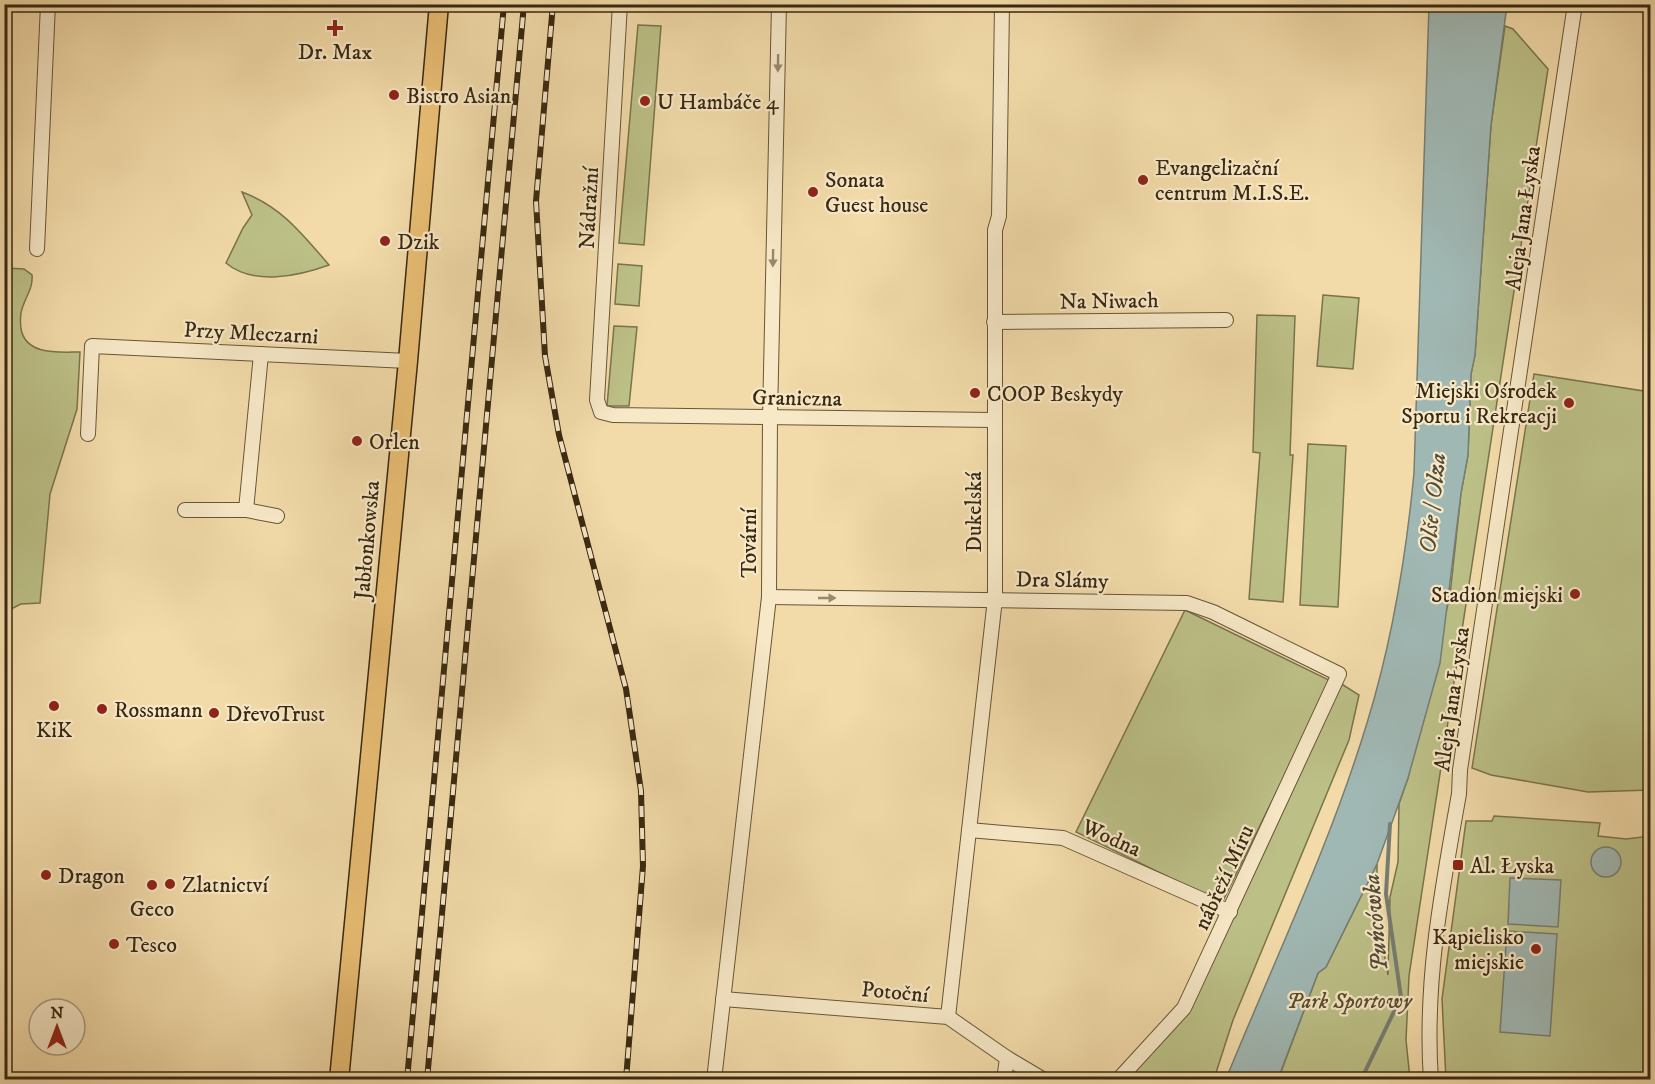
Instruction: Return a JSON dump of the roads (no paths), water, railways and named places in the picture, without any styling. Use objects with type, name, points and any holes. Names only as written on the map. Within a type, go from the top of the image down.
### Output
[{"type":"main road","name":"Jabłonkowska","points":[[339,1080],[408,360],[439,4]]},
{"type":"street","points":[[37,249],[48,4]]},
{"type":"street","name":"Nádražní","points":[[601,412],[597,400],[620,4]]},
{"type":"street","name":"Tovární","points":[[714,1080],[769,597],[770,417],[779,4]]},
{"type":"street","name":"Dukelská","points":[[948,1017],[995,599],[994,322],[1002,4]]},
{"type":"street","name":"Aleja Jana Łyska","points":[[1431,1080],[1428,1030],[1431,968],[1459,794],[1462,758],[1575,4]]},
{"type":"street","name":"Na Niwach","points":[[994,322],[1226,320]]},
{"type":"street","name":"Przy Mleczarni","points":[[88,434],[92,346],[408,360]]},
{"type":"street","points":[[246,510],[261,354]]},
{"type":"street","name":"Graniczna","points":[[601,412],[613,415],[993,420]]},
{"type":"street","points":[[185,510],[246,510],[277,516]]},
{"type":"street","name":"Dra Slámy","points":[[769,597],[1187,603],[1213,612],[1339,674]]},
{"type":"street","name":"nábřeží Míru","points":[[1118,1080],[1184,1008],[1339,674]]},
{"type":"street","name":"Wodna","points":[[969,830],[1063,838],[1230,912]]},
{"type":"street","name":"Potoční","points":[[723,999],[948,1017],[1007,1058],[1044,1080]]},
{"type":"street","points":[[1004,1080],[1007,1058]]},
{"type":"water","name":"Olše / Olza","points":[[1429,5],[1507,5],[1491,125],[1475,355],[1471,374],[1468,455],[1461,493],[1440,663],[1408,778],[1377,864],[1326,967],[1318,973],[1278,1079],[1226,1079],[1336,814],[1376,692],[1397,599],[1414,473]]},
{"type":"water","points":[[1606,847],[1617,851],[1621,862],[1617,873],[1606,877],[1595,873],[1591,862],[1595,851]]},
{"type":"water","points":[[1510,878],[1561,880],[1558,927],[1508,924]]},
{"type":"water","points":[[1507,931],[1557,934],[1550,1036],[1500,1032]]},
{"type":"waterway","name":"Puńcówka","points":[[1361,1080],[1401,997],[1386,894],[1390,824]]},
{"type":"waterway","points":[[1650,907],[1650,956]]},
{"type":"railway","points":[[407,1080],[504,4]]},
{"type":"railway","points":[[427,1080],[524,4]]},
{"type":"railway","points":[[553,4],[536,201],[545,356],[559,435],[626,689],[641,791],[643,866],[626,1080]]},
{"type":"place","name":"Dr. Max","points":[[335,28]]},
{"type":"place","name":"Bistro Asian","points":[[394,95]]},
{"type":"place","name":"U Hambáče 4","points":[[645,101]]},
{"type":"place","name":"Evangelizační centrum M.I.S.E.","points":[[1143,180]]},
{"type":"place","name":"Sonata Guest house","points":[[813,192]]},
{"type":"place","name":"Dzik","points":[[385,241]]},
{"type":"place","name":"COOP Beskydy","points":[[975,393]]},
{"type":"place","name":"Miejski Ośrodek Sportu i Rekreacji","points":[[1569,403]]},
{"type":"place","name":"Orlen","points":[[357,441]]},
{"type":"place","name":"Stadion miejski","points":[[1575,594]]},
{"type":"place","name":"KiK","points":[[54,706]]},
{"type":"place","name":"Rossmann","points":[[102,709]]},
{"type":"place","name":"DřevoTrust","points":[[214,713]]},
{"type":"place","name":"Al. Łyska","points":[[1458,865]]},
{"type":"place","name":"Dragon","points":[[46,875]]},
{"type":"place","name":"Zlatnictví","points":[[170,884]]},
{"type":"place","name":"Geco","points":[[152,885]]},
{"type":"place","name":"Tesco","points":[[114,944]]},
{"type":"place","name":"Kąpielisko miejskie","points":[[1536,949]]},
{"type":"park label","name":"Park Sportowy","points":[[1349,1000]]}]
